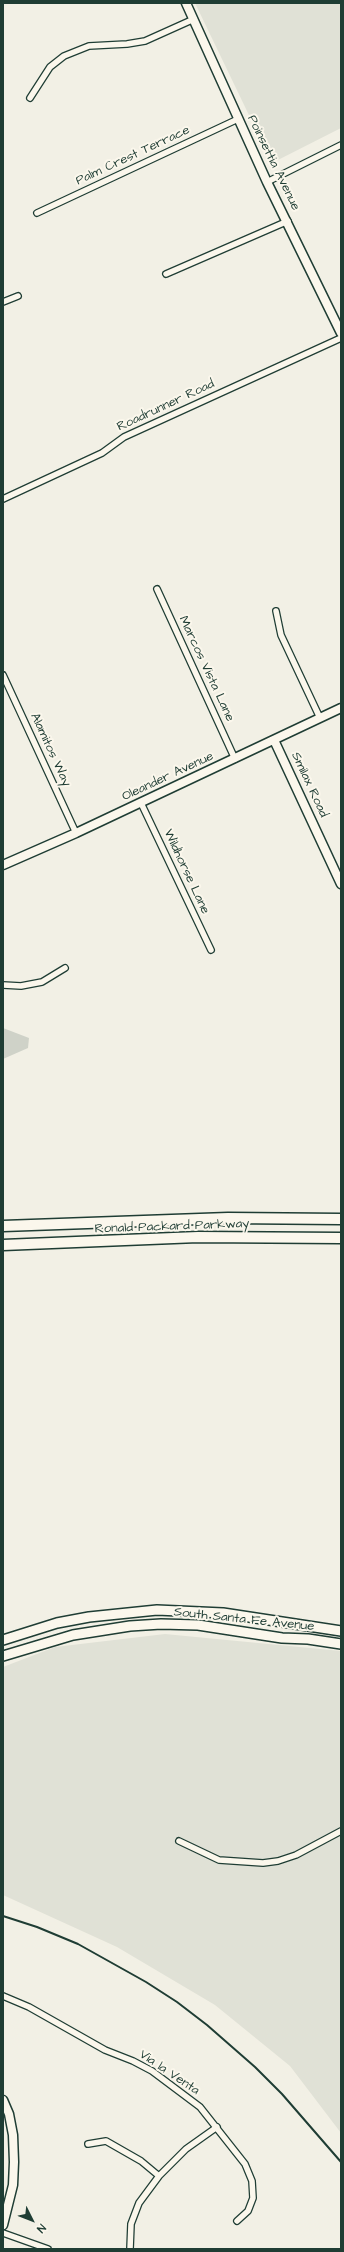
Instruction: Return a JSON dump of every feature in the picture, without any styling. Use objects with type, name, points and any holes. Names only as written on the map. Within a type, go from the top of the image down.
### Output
[{"type":"highway","name":"Ronald Packard Parkway","points":[[3,1226],[228,1218],[341,1219]]},
{"type":"highway","name":"Ronald Packard Parkway","points":[[3,1245],[198,1237],[341,1238]]},
{"type":"main road","name":"South Santa Fe Avenue","points":[[3,1640],[57,1624],[89,1617],[157,1610],[223,1613],[341,1632]]},
{"type":"main road","name":"South Santa Fe Avenue","points":[[3,1656],[73,1635],[130,1626],[161,1624],[198,1625],[282,1638],[308,1639],[341,1644]]},
{"type":"street","name":"Poinsettia Avenue","points":[[186,3],[267,182],[288,221],[341,333]]},
{"type":"street","points":[[30,98],[50,67],[64,56],[90,46],[127,44],[145,41],[194,19]]},
{"type":"street","name":"Palm Crest Terrace","points":[[37,213],[238,119]]},
{"type":"street","points":[[267,182],[341,145]]},
{"type":"street","points":[[166,274],[288,221]]},
{"type":"street","points":[[3,302],[18,296]]},
{"type":"street","name":"Roadrunner Road","points":[[3,499],[102,453],[124,437],[341,338]]},
{"type":"street","name":"Marcos Vista Lane","points":[[157,589],[235,759]]},
{"type":"street","points":[[276,612],[281,635],[320,718]]},
{"type":"street","name":"Alamitos Way","points":[[3,675],[76,833]]},
{"type":"street","name":"Oleander Avenue","points":[[3,865],[141,803],[341,708]]},
{"type":"street","name":"Smilax Road","points":[[274,740],[341,884]]},
{"type":"street","name":"Wildhorse Lane","points":[[141,803],[211,950]]},
{"type":"street","points":[[3,985],[21,986],[42,982],[65,968]]},
{"type":"street","points":[[179,1841],[219,1860],[263,1863],[278,1861],[296,1855],[341,1831]]},
{"type":"street","name":"Via la Venta","points":[[3,1996],[29,2007],[105,2050],[133,2060],[152,2071],[200,2107],[245,2164],[252,2181],[254,2198],[248,2212],[237,2220]]},
{"type":"street","points":[[3,2100],[9,2114],[13,2135],[14,2162],[13,2185],[3,2225]]},
{"type":"street","points":[[130,2249],[131,2224],[139,2203],[159,2176],[186,2149],[217,2127]]},
{"type":"street","points":[[88,2144],[106,2141],[141,2161],[159,2176]]},
{"type":"street","points":[[3,2233],[48,2249]]},
{"type":"shaded area","points":[[195,3],[341,3],[341,128],[272,163]]},
{"type":"shaded area","points":[[3,1028],[29,1038],[28,1048],[3,1059]]},
{"type":"shaded area","points":[[165,1634],[341,1651],[341,2133],[290,2066],[215,2005],[117,1947],[3,1895],[3,1667],[55,1647]]},
{"type":"railway","points":[[3,1916],[37,1927],[78,1944],[146,1982],[177,2002],[207,2025],[255,2067],[282,2094],[341,2162]]}]
